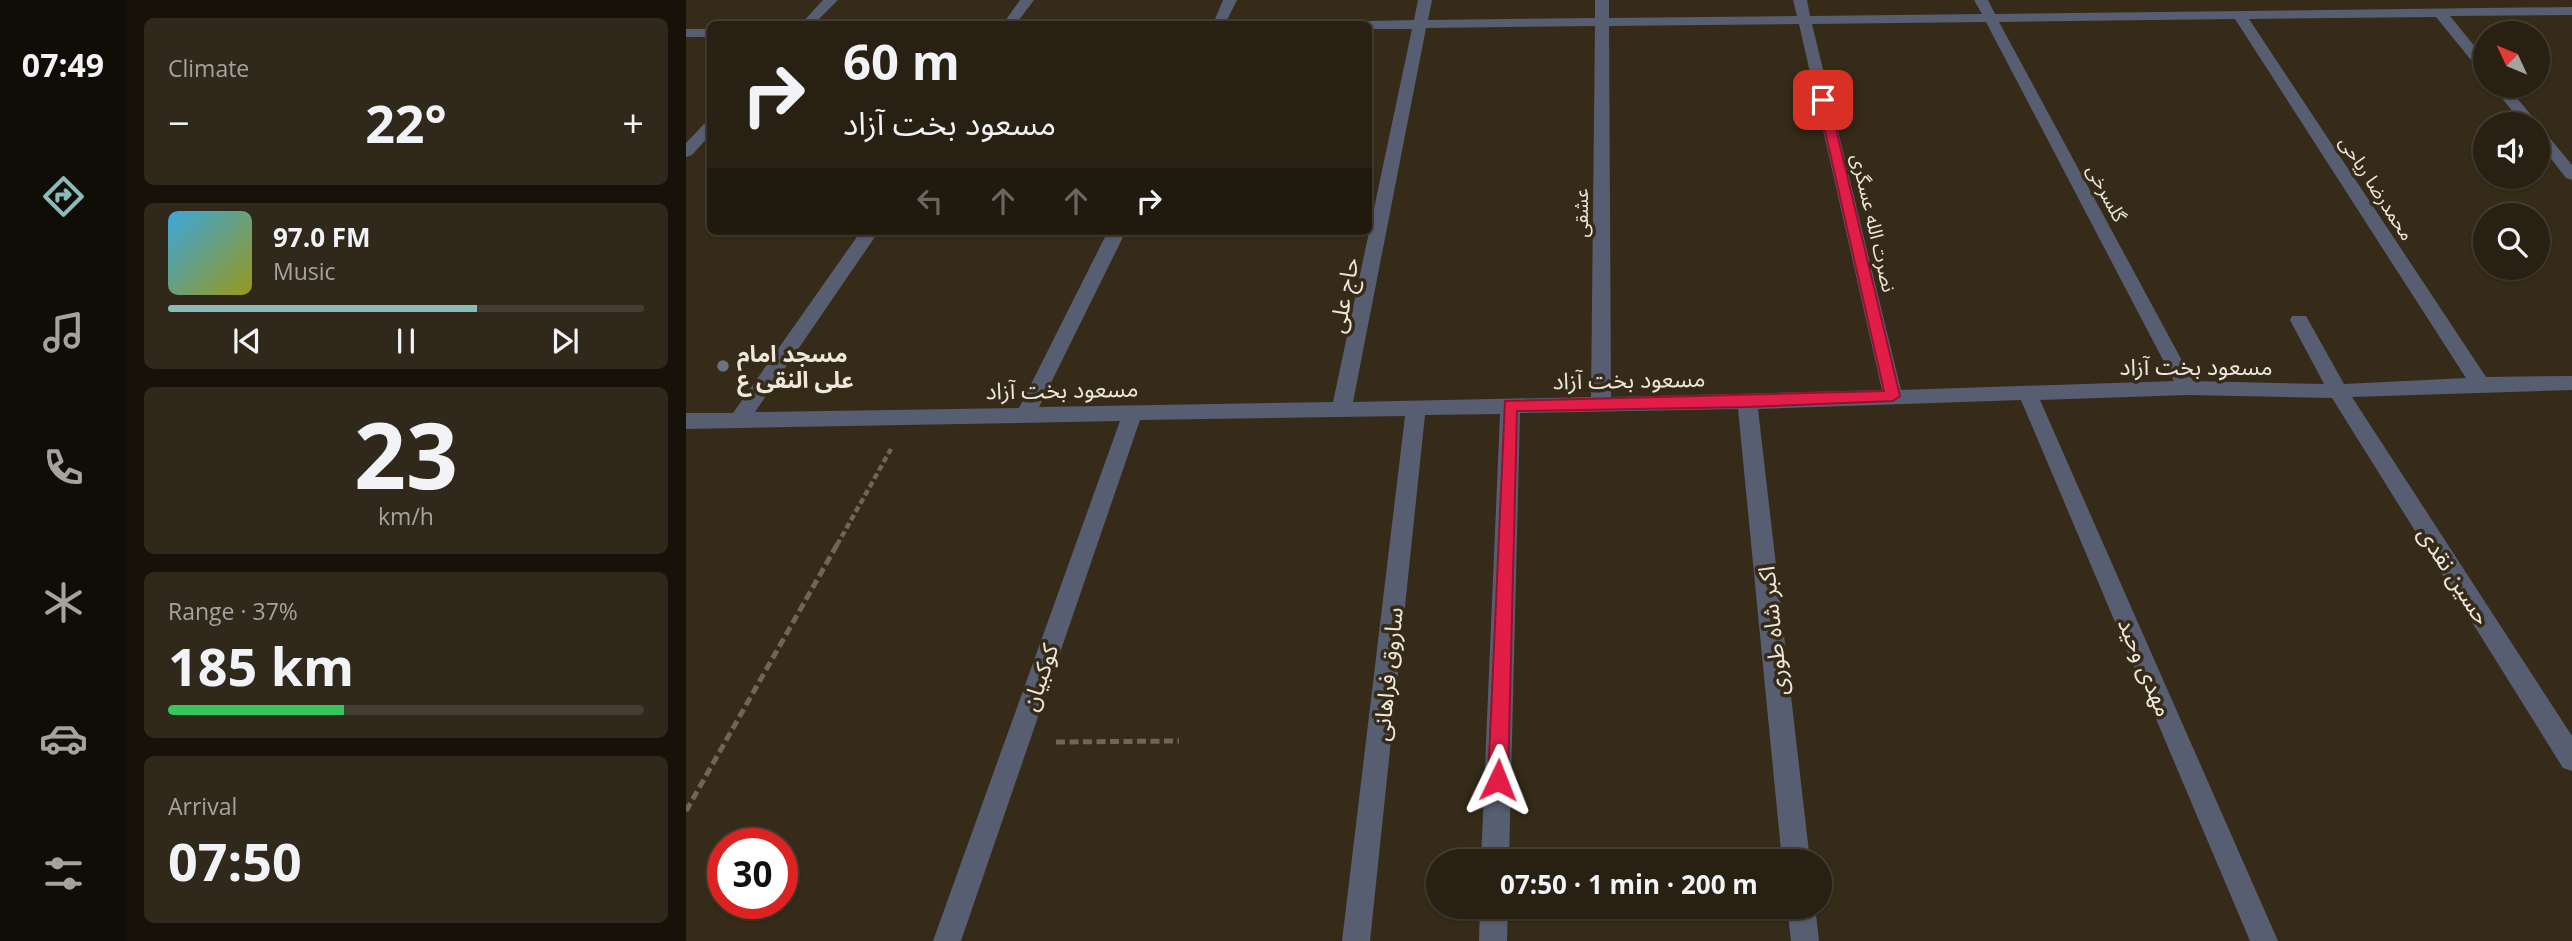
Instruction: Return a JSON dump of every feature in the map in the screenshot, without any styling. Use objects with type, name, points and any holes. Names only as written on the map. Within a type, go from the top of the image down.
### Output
[{"type":"street","points":[[810,21],[831,0]]},
{"type":"street","points":[[1011,21],[1027,0]]},
{"type":"street","points":[[1220,21],[1230,0]]},
{"type":"street","name":"حاج علی","points":[[1342,409],[1425,0]]},
{"type":"street","name":"عشقی","points":[[1601,403],[1602,0]]},
{"type":"street","name":"نصرت الله عسگری","points":[[1800,0],[1893,396]]},
{"type":"street","name":"گلسرخی","points":[[1981,0],[2187,388]]},
{"type":"street","points":[[2162,0],[2173,15]]},
{"type":"street","points":[[2337,0],[2351,13]]},
{"type":"street","points":[[2518,0],[2530,11]]},
{"type":"street","points":[[1372,25],[2572,10]]},
{"type":"street","points":[[2439,12],[2473,53]]},
{"type":"street","name":"محمدرضا ریاحی","points":[[2239,14],[2480,384]]},
{"type":"street","points":[[686,33],[707,33]]},
{"type":"street","points":[[2509,98],[2521,112]]},
{"type":"street","points":[[686,152],[707,129]]},
{"type":"street","points":[[2550,148],[2572,175]]},
{"type":"street","points":[[739,420],[867,235]]},
{"type":"street","points":[[1026,414],[1115,235]]},
{"type":"street","name":"حسین نقدی","points":[[2299,320],[2337,391],[2572,758]]},
{"type":"street","name":"مسعود بخت آزاد","points":[[686,421],[1747,402],[2187,388],[2337,391],[2480,384],[2572,383]]},
{"type":"street","name":"مهدی وحید","points":[[2028,394],[2264,941]]},
{"type":"street","name":"اکبر شاه طوری","points":[[1747,402],[1796,849]]},
{"type":"street","points":[[1495,849],[1510,405]]},
{"type":"street","name":"ساروق فراهانی","points":[[1356,941],[1416,407]]},
{"type":"street","name":"کوکبیان","points":[[947,941],[1133,412]]},
{"type":"street","points":[[1493,941],[1494,919]]},
{"type":"street","points":[[1802,919],[1805,941]]},
{"type":"path","points":[[686,811],[911,415]]},
{"type":"path","points":[[1017,742],[1179,741]]},
{"type":"place","name":"مسجد امام علی النقی ع","points":[[723,366]]},
{"type":"route","points":[[1498,780],[1510,405],[1747,402],[1893,396],[1823,100]]}]
